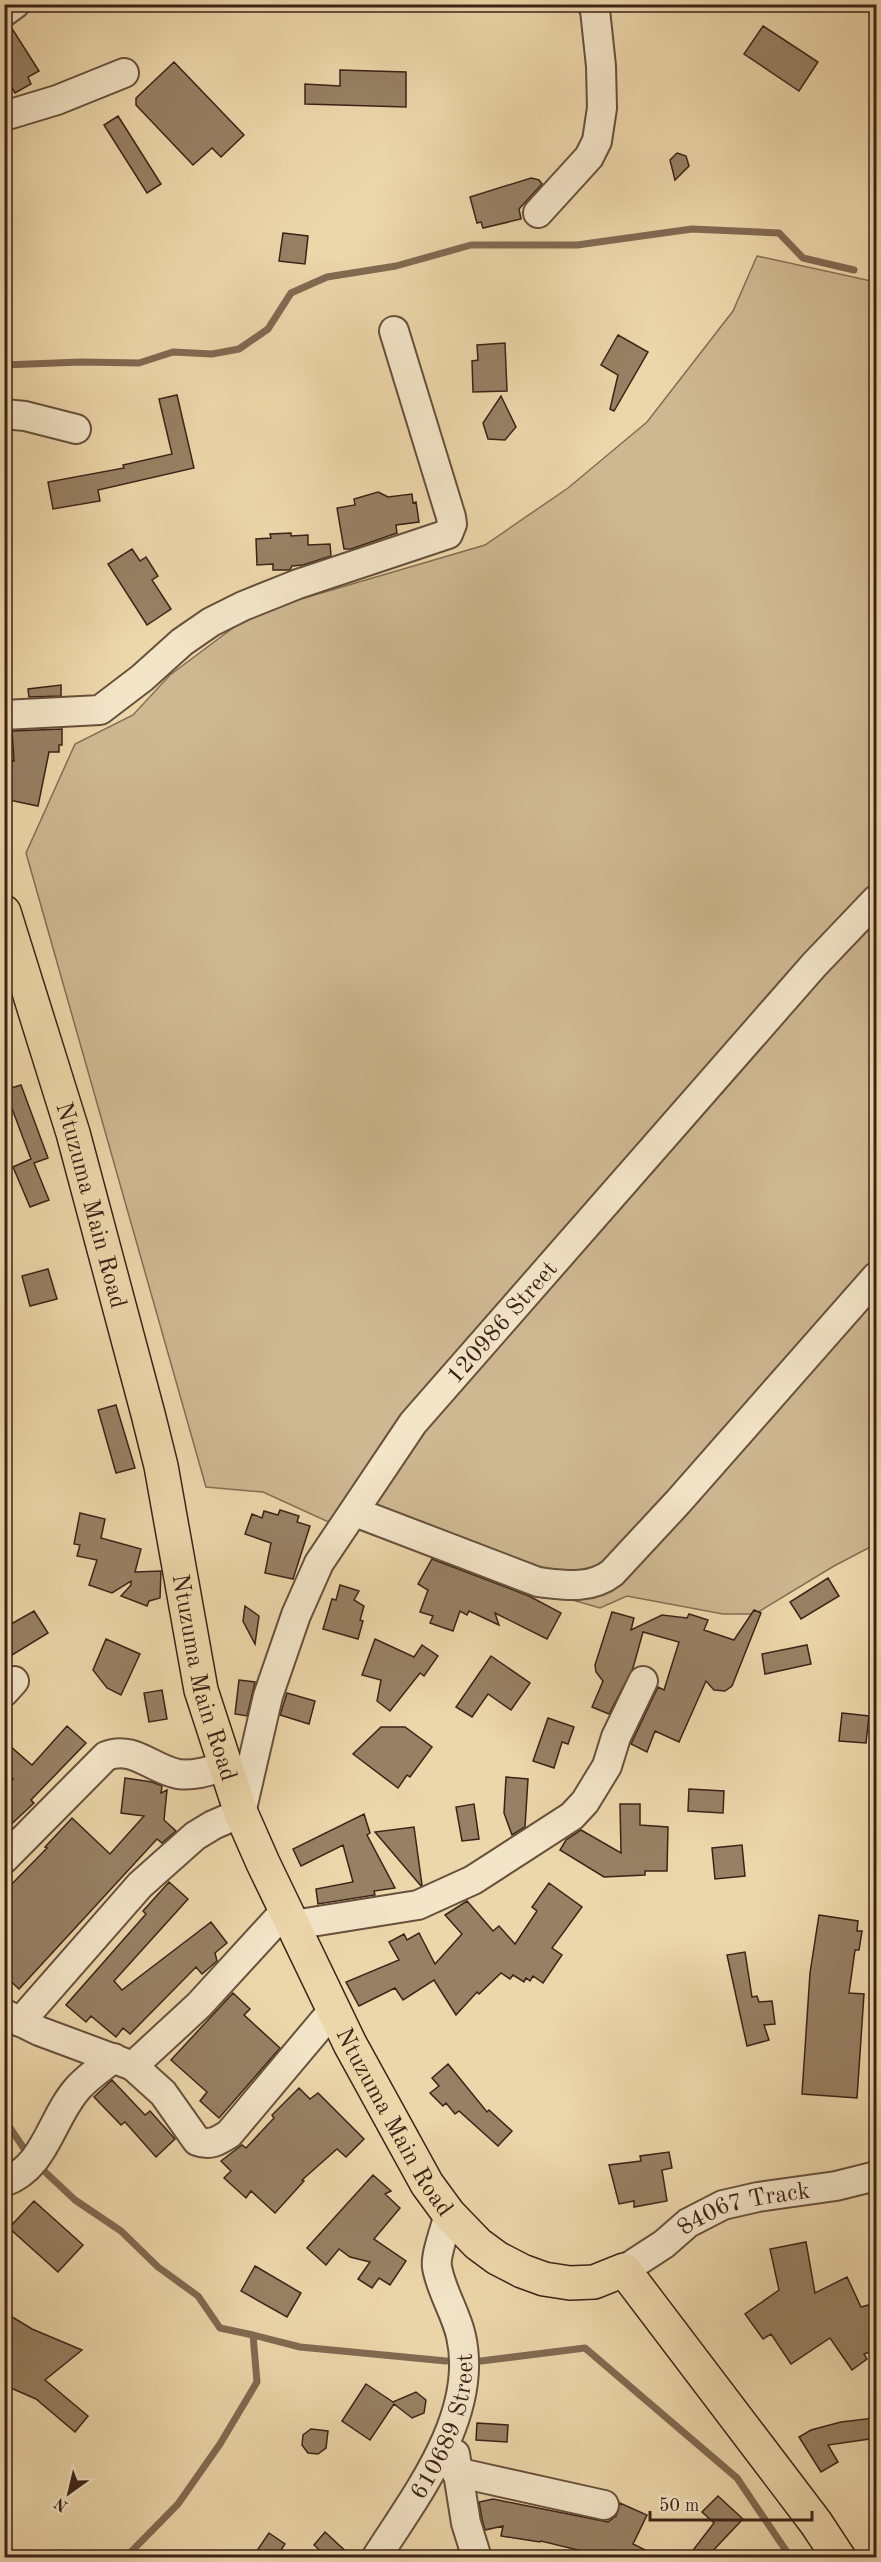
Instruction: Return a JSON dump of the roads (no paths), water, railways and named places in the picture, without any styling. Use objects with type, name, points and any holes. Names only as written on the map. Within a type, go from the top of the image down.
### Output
[{"type":"main road","name":"Ntuzuma Main Road","points":[[4,912],[73,1133],[148,1414],[168,1500],[201,1690],[241,1813],[334,2009],[427,2184],[449,2214],[478,2244],[497,2258],[544,2279],[570,2283],[594,2283],[624,2270]]},
{"type":"main road","points":[[624,2270],[816,2523],[839,2558]]},
{"type":"street","points":[[4,12],[15,4]]},
{"type":"street","points":[[538,213],[589,158],[597,141],[602,108],[601,66],[595,10],[592,4]]},
{"type":"street","points":[[4,116],[57,100],[124,73]]},
{"type":"street","points":[[4,715],[100,710],[142,678],[182,642],[211,622],[243,606],[298,584],[448,534],[452,524],[394,331]]},
{"type":"street","points":[[4,414],[24,416],[76,429]]},
{"type":"street","name":"120986 Street","points":[[241,1813],[268,1696],[296,1615],[319,1563],[413,1423],[814,965],[876,900]]},
{"type":"street","points":[[355,1512],[538,1582],[564,1585],[600,1582],[612,1573],[678,1502],[876,1277]]},
{"type":"street","points":[[4,2182],[18,2177],[32,2166],[77,2088],[123,2062],[199,2005],[289,1917],[418,1905],[473,1880],[572,1816],[585,1803],[607,1766],[616,1737],[642,1682]]},
{"type":"street","points":[[4,1859],[106,1756],[114,1752],[132,1754],[169,1772],[185,1775],[225,1766]]},
{"type":"street","points":[[241,1813],[195,1836],[140,1885],[12,2018],[123,2062],[164,2093],[197,2141],[206,2144],[217,2142],[229,2134],[260,2100],[334,2009]]},
{"type":"street","name":"84067 Track","points":[[624,2270],[664,2244],[688,2223],[723,2205],[758,2197],[836,2186],[876,2176]]},
{"type":"street","name":"610689 Street","points":[[376,2558],[428,2477],[452,2425],[461,2396],[465,2370],[461,2336],[436,2265],[449,2214]]},
{"type":"street","points":[[452,2425],[456,2472],[466,2523],[477,2558]]},
{"type":"street","points":[[456,2472],[604,2505]]},
{"type":"waterway","points":[[4,365],[81,362],[139,363],[173,352],[212,354],[239,349],[268,329],[291,293],[327,277],[396,266],[471,245],[577,245],[692,229],[779,233],[803,258],[854,270]]},
{"type":"waterway","points":[[4,2119],[27,2153]]},
{"type":"waterway","points":[[43,2170],[75,2200],[121,2231],[158,2267],[198,2296],[220,2328],[253,2335],[257,2382],[220,2444],[178,2504],[125,2558]]},
{"type":"waterway","points":[[253,2335],[300,2347],[446,2361]]},
{"type":"waterway","points":[[481,2361],[585,2348],[737,2478],[791,2558]]}]
